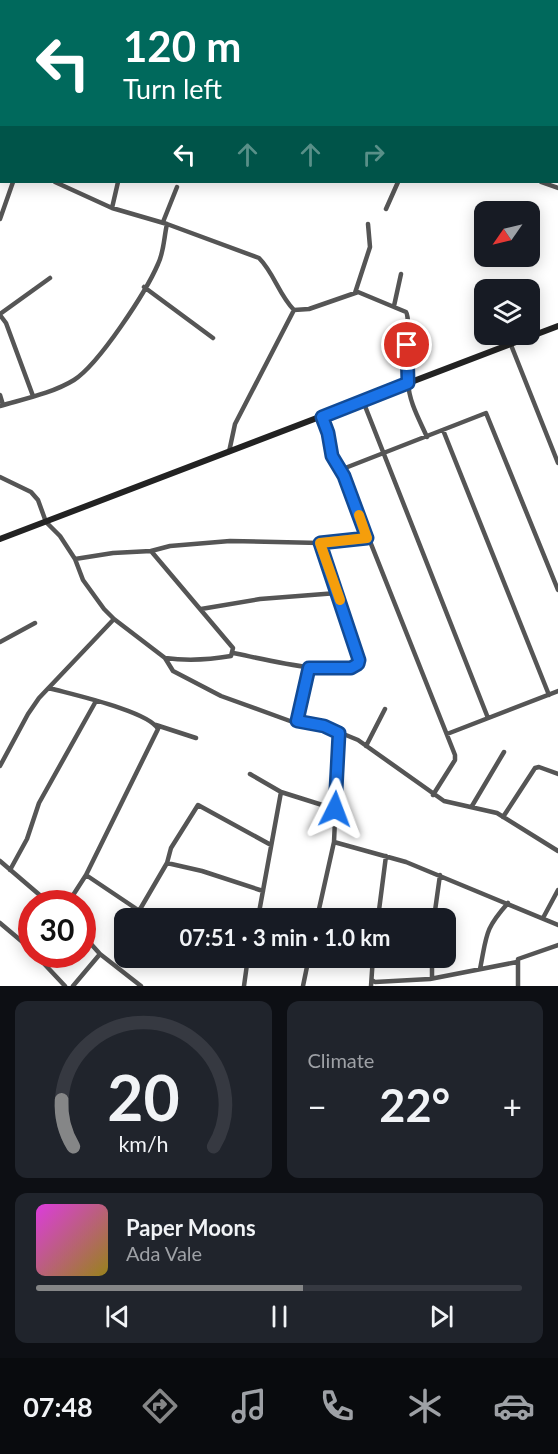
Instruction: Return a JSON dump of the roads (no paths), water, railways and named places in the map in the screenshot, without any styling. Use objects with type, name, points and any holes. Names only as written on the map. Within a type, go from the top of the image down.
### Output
[{"type":"main road","points":[[540,333],[558,326]]},
{"type":"main road","points":[[0,539],[511,345]]},
{"type":"street","points":[[0,219],[14,183]]},
{"type":"street","points":[[57,183],[112,208],[165,223],[259,258],[266,265],[288,304],[294,310],[309,309],[358,292],[406,312],[409,317],[408,383],[414,410],[427,437]]},
{"type":"street","points":[[112,208],[118,183]]},
{"type":"street","points":[[387,209],[399,183]]},
{"type":"street","points":[[543,183],[558,188]]},
{"type":"street","points":[[0,395],[2,405],[33,396],[74,380],[91,365],[116,333],[160,259],[165,223],[177,187]]},
{"type":"street","points":[[355,293],[370,247],[368,225]]},
{"type":"street","points":[[394,306],[401,274]]},
{"type":"street","points":[[33,396],[6,323],[0,314],[50,278]]},
{"type":"street","points":[[144,287],[213,338]]},
{"type":"street","points":[[229,452],[235,424],[294,310]]},
{"type":"street","points":[[511,345],[558,463]]},
{"type":"street","points":[[363,401],[488,718]]},
{"type":"street","points":[[340,470],[486,413],[558,590]]},
{"type":"street","points":[[322,417],[328,433],[332,456],[409,633],[455,760],[433,795]]},
{"type":"street","points":[[443,430],[549,694]]},
{"type":"street","points":[[0,477],[31,492],[38,500],[46,522],[60,536],[75,559],[83,580],[104,609],[165,658],[173,671],[221,696],[297,721],[324,726],[339,733],[366,746],[444,801],[484,808],[558,851]]},
{"type":"street","points":[[75,559],[113,553],[151,551],[170,546],[230,542],[320,543],[367,538]]},
{"type":"street","points":[[165,658],[192,661],[231,656],[233,653],[309,668],[351,668],[358,664],[358,655],[320,543]]},
{"type":"street","points":[[151,551],[233,648],[233,653]]},
{"type":"street","points":[[201,609],[261,599],[337,593]]},
{"type":"street","points":[[0,766],[28,714],[49,688],[114,619]]},
{"type":"street","points":[[0,642],[34,623]]},
{"type":"street","points":[[297,721],[309,668]]},
{"type":"street","points":[[49,688],[133,712],[156,725],[196,738]]},
{"type":"street","points":[[447,734],[558,692]]},
{"type":"street","points":[[10,870],[27,839],[39,803],[96,701]]},
{"type":"street","points":[[366,746],[385,709]]},
{"type":"street","points":[[76,890],[86,875],[158,729],[156,725]]},
{"type":"street","points":[[319,908],[334,842],[339,733]]},
{"type":"street","points":[[472,806],[504,752]]},
{"type":"street","points":[[504,818],[535,768],[539,767],[558,774]]},
{"type":"street","points":[[250,774],[281,792],[335,809]]},
{"type":"street","points":[[260,908],[281,792]]},
{"type":"street","points":[[141,908],[167,863],[171,848],[198,805],[271,845]]},
{"type":"street","points":[[334,842],[386,856],[440,875],[558,925]]},
{"type":"street","points":[[379,908],[386,856]]},
{"type":"street","points":[[0,861],[34,890]]},
{"type":"street","points":[[167,863],[202,871],[263,891]]},
{"type":"street","points":[[86,875],[135,908]]},
{"type":"street","points":[[435,908],[440,875]]},
{"type":"street","points":[[543,918],[558,890]]},
{"type":"street","points":[[480,969],[491,922],[508,903]]},
{"type":"street","points":[[0,922],[18,938]]},
{"type":"street","points":[[372,968],[371,983],[432,978],[517,962],[524,957],[558,945]]},
{"type":"street","points":[[96,950],[141,986]]},
{"type":"street","points":[[73,986],[100,954]]},
{"type":"street","points":[[517,962],[518,986]]},
{"type":"street","points":[[48,968],[65,986]]},
{"type":"street","points":[[244,986],[246,968]]},
{"type":"street","points":[[303,986],[307,968]]},
{"type":"street","points":[[432,968],[432,978]]}]
